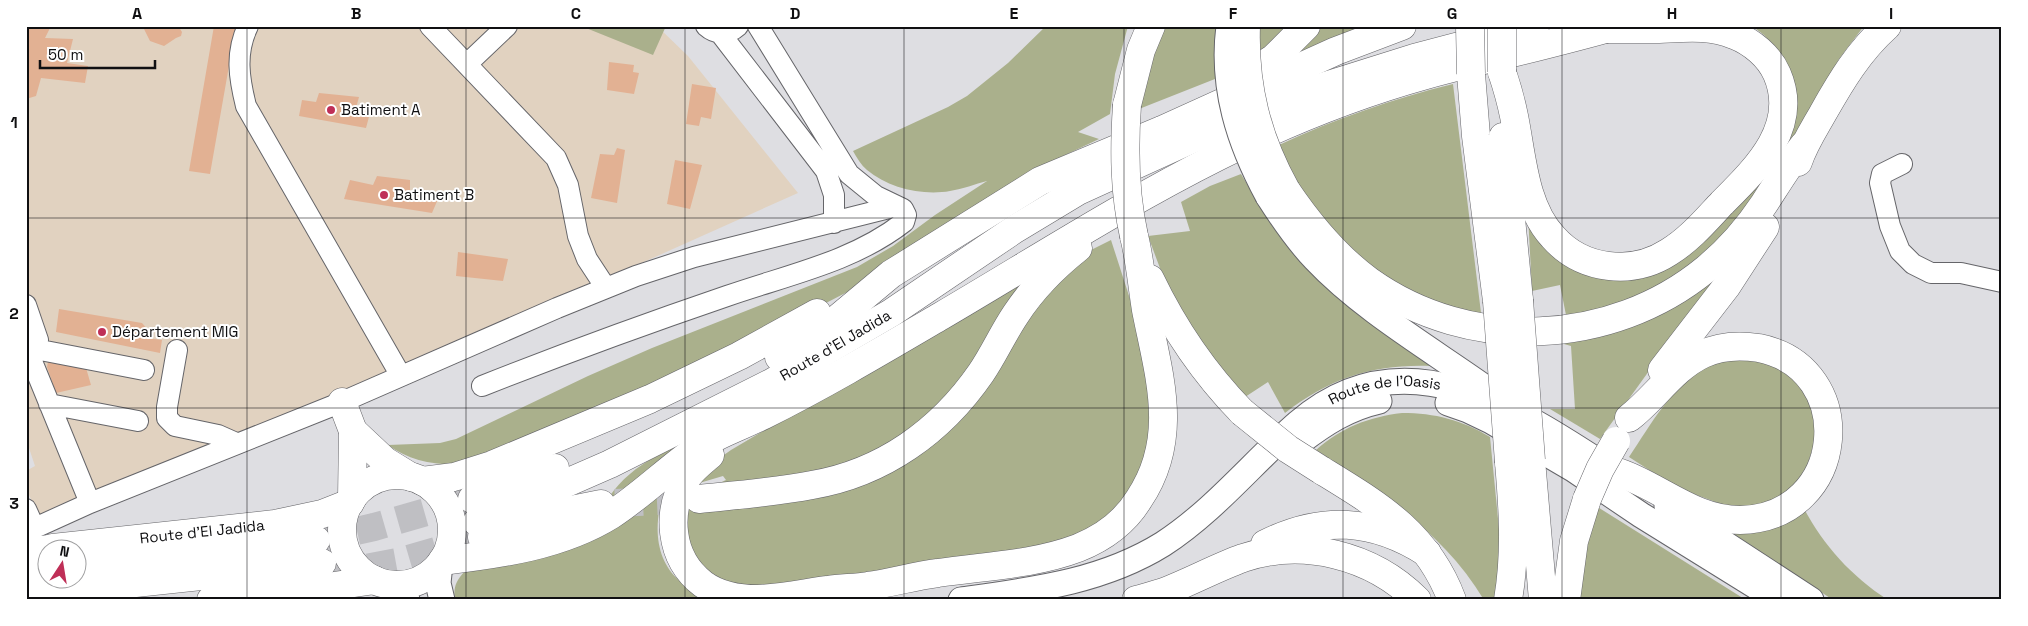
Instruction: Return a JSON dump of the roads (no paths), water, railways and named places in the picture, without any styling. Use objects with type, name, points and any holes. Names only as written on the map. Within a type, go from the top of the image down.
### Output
[{"type":"highway","points":[[764,415],[709,456],[689,475],[680,491],[672,520],[677,549],[692,574],[703,584],[728,596],[741,598],[786,597],[847,587],[868,586],[916,576],[1033,560],[1055,555],[1091,542],[1118,524],[1130,512],[1140,499],[1154,470],[1163,438],[1164,421],[1162,388],[1141,281],[1136,245],[1127,207],[1124,166],[1127,105],[1141,50],[1150,26]]},
{"type":"highway","points":[[1246,26],[1246,67],[1252,110],[1277,192],[1304,216],[1334,250],[1369,280],[1389,293],[1432,314],[1455,321],[1499,330],[1544,332],[1588,326],[1610,320],[1651,303],[1689,282],[1722,254],[1747,228],[1804,145],[1851,66],[1863,50],[1887,26]]},
{"type":"highway","points":[[1171,138],[1207,98],[1266,64],[1306,26]]},
{"type":"highway","points":[[1171,138],[1336,51],[1402,26]]},
{"type":"highway","points":[[1470,26],[1471,74],[1476,136],[1508,300]]},
{"type":"highway","points":[[1502,26],[1508,300],[1520,461],[1542,600]]},
{"type":"highway","points":[[1171,138],[1271,103],[1414,58],[1535,26]]},
{"type":"highway","points":[[441,563],[530,547],[571,535],[611,514],[642,492],[670,468],[716,437],[764,415],[941,316],[1058,245],[1171,182],[1220,155],[1269,132],[1320,110],[1372,91],[1424,75],[1611,28],[1696,27],[1733,34],[1761,51],[1777,72],[1783,93],[1783,115],[1781,126],[1772,146],[1759,165],[1689,238],[1652,261],[1634,266],[1616,267],[1598,264],[1581,258],[1565,249],[1541,222],[1528,185],[1514,114],[1502,72]]},
{"type":"highway","name":"Route d'El Jadida","points":[[476,520],[526,480],[609,446],[690,407],[766,366],[824,329],[891,274],[1040,181],[1171,138]]},
{"type":"highway","name":"Route d'El Jadida","points":[[476,520],[610,464],[771,383],[891,313],[1048,207],[1171,138]]},
{"type":"highway","points":[[1566,600],[1572,548],[1587,499],[1600,469],[1629,418],[1651,385],[1716,301],[1752,248],[1787,188],[1804,145]]},
{"type":"highway","points":[[699,499],[814,485],[862,471],[906,449],[939,421],[969,390],[993,354],[1015,315],[1044,278],[1080,246],[1136,209],[1171,182]]},
{"type":"highway","points":[[1136,245],[1162,304],[1190,350],[1223,392],[1242,412],[1280,443],[1386,512],[1408,531],[1427,553],[1452,600]]},
{"type":"highway","points":[[351,501],[365,486],[382,477],[392,476],[416,479],[454,477],[492,465],[650,399],[739,356],[891,274]]},
{"type":"highway","points":[[1611,470],[1642,480],[1696,512],[1710,517],[1741,520],[1768,515],[1799,499],[1817,477],[1828,450],[1827,414],[1812,382],[1786,358],[1764,349],[1752,347],[1716,349],[1694,358],[1676,372],[1650,401],[1629,418]]},
{"type":"highway","points":[[342,402],[353,431],[351,501],[342,524],[345,547],[356,567],[390,588]]},
{"type":"highway","points":[[210,600],[272,594],[390,588],[422,579],[441,563],[451,540],[450,517],[440,496],[432,488],[385,461],[353,431]]},
{"type":"highway","points":[[1508,600],[1513,575],[1520,461]]},
{"type":"highway","name":"Route d'El Jadida","points":[[88,544],[275,524],[322,514],[351,501]]},
{"type":"highway","points":[[476,520],[551,514],[601,504]]},
{"type":"highway","points":[[1136,600],[1166,591],[1243,558],[1258,548],[1290,533],[1325,524],[1366,526],[1382,530],[1427,553]]},
{"type":"highway","points":[[1243,558],[1278,551],[1296,550],[1334,554],[1368,565],[1382,573],[1417,600]]},
{"type":"highway","name":"Route d'El Jadida","points":[[26,598],[70,590],[113,586],[156,589],[226,589],[264,585],[321,560],[88,566]]},
{"type":"main road","points":[[1229,26],[1227,63],[1235,118],[1243,145],[1277,192],[1297,239],[1334,277],[1375,310],[1524,415]]},
{"type":"main road","name":"Route de l'Oasis","points":[[962,600],[1070,583],[1098,575],[1134,560],[1163,544],[1191,524],[1299,422],[1319,407],[1337,396],[1362,387],[1404,380],[1438,384],[1464,391],[1524,415],[1811,600]]},
{"type":"main road","name":"Route de l'Oasis","points":[[1063,600],[1110,587],[1140,576],[1166,562],[1223,518],[1296,445],[1317,429],[1340,414],[1361,405],[1403,397],[1447,403],[1491,421],[1573,469],[1641,515],[1778,600]]},
{"type":"main road","points":[[441,563],[438,582],[442,600]]},
{"type":"main road","points":[[807,600],[868,586]]},
{"type":"street","points":[[248,26],[239,52],[239,79],[246,106],[401,376]]},
{"type":"street","points":[[430,26],[556,158],[568,185],[578,236],[588,259],[606,288]]},
{"type":"street","points":[[467,64],[507,26]]},
{"type":"street","points":[[482,386],[654,321],[829,263],[849,255],[904,222],[905,212],[871,193],[849,174],[758,26]]},
{"type":"street","points":[[721,29],[826,171],[834,195],[834,223]]},
{"type":"street","points":[[1902,164],[1882,174],[1880,183],[1890,226],[1900,251],[1913,264],[1931,273],[1961,274],[2002,282]]},
{"type":"street","points":[[26,509],[34,540],[90,503],[342,402],[606,288],[694,257],[897,206]]},
{"type":"street","points":[[26,305],[38,340],[30,353]]},
{"type":"street","points":[[177,350],[166,407],[167,418],[175,426],[213,433],[236,443]]},
{"type":"street","points":[[30,353],[144,370]]},
{"type":"street","points":[[30,353],[90,503]]},
{"type":"street","points":[[49,404],[138,421]]},
{"type":"tunnel","points":[[316,540],[374,527],[472,499]]},
{"type":"tunnel","points":[[615,503],[699,499]]},
{"type":"tunnel","points":[[327,575],[398,562],[480,538]]},
{"type":"place","name":"Batiment A","points":[[331,110]]},
{"type":"place","name":"Batiment B","points":[[384,195]]},
{"type":"place","name":"Département MIG","points":[[102,332]]}]
